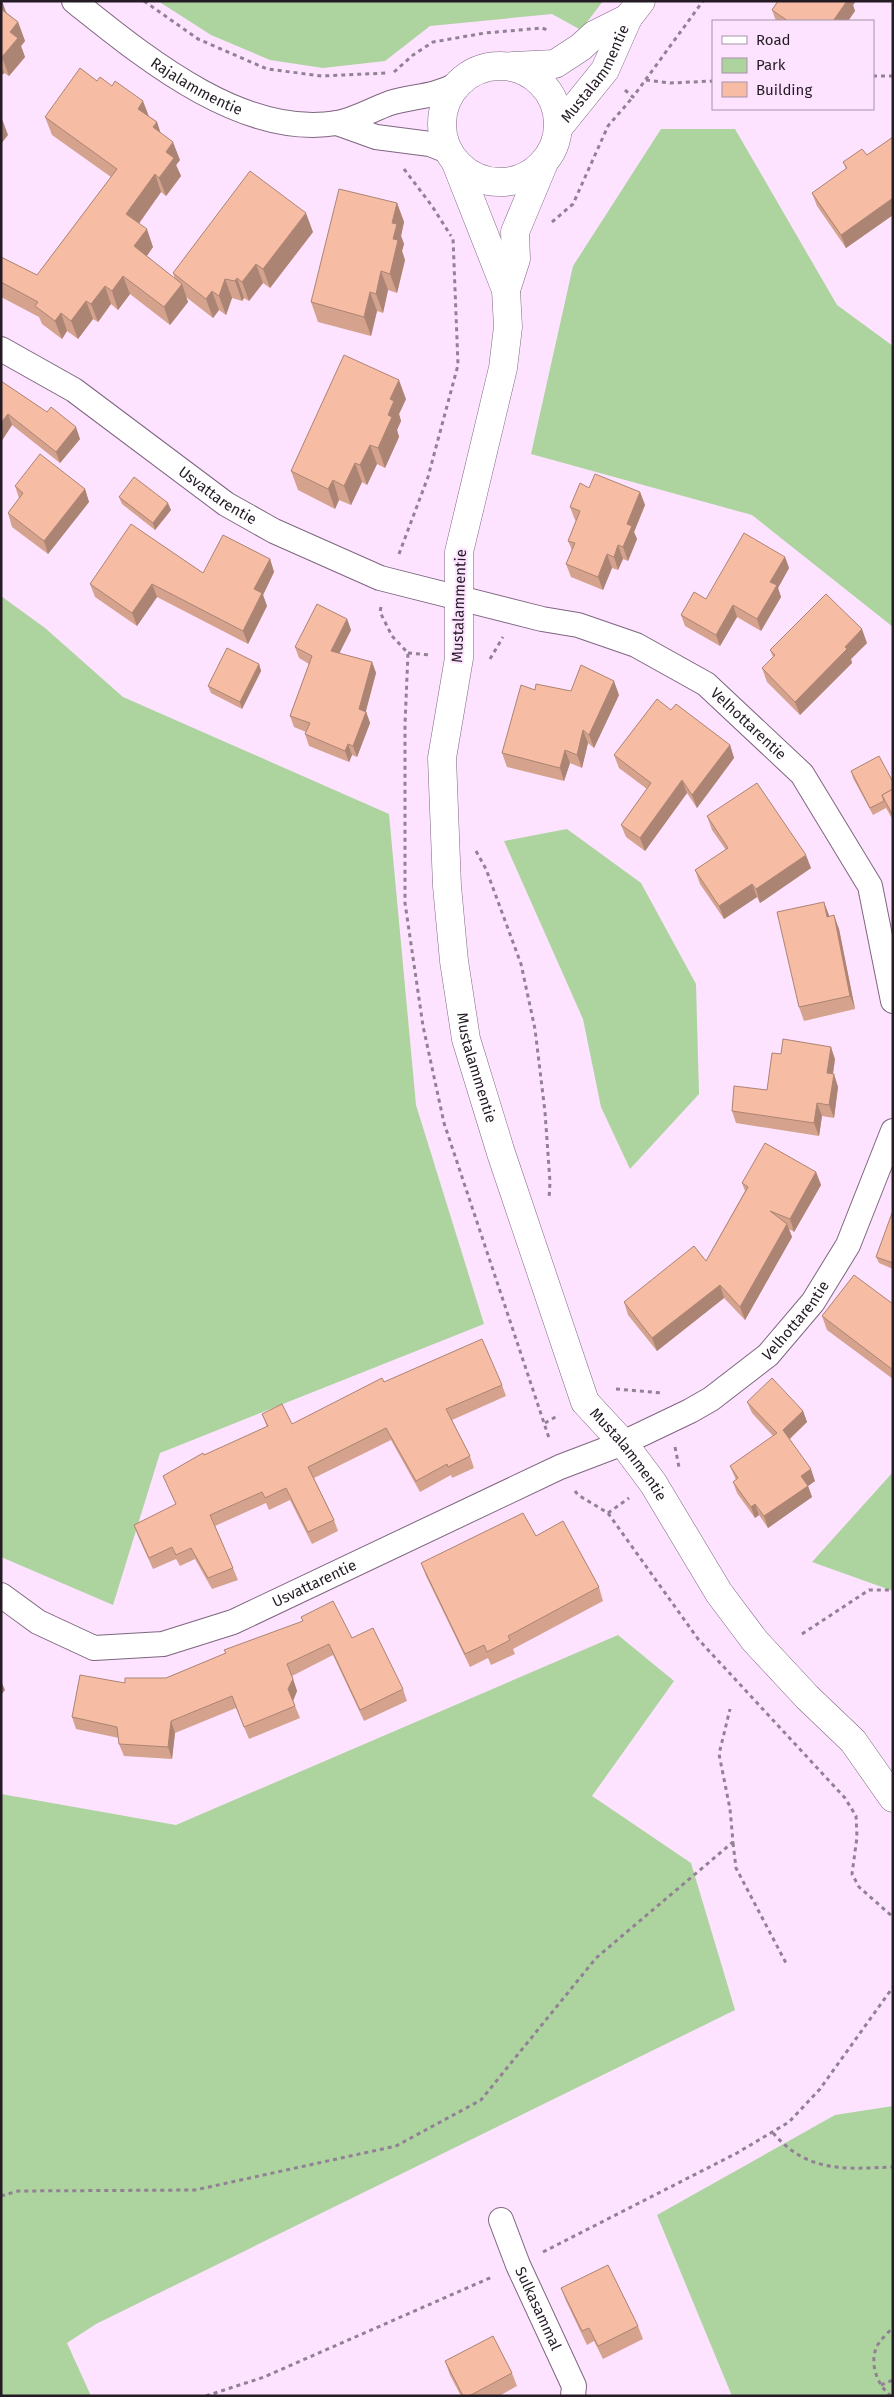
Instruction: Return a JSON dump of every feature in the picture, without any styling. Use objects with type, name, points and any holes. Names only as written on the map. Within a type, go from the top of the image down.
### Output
[{"type":"street","name":"Rajalammentie","points":[[74,1],[148,59],[218,102],[270,119],[307,124],[337,123],[392,103],[440,94],[456,86]]},
{"type":"street","name":"Mustalammentie","points":[[512,66],[555,64],[581,47],[594,35],[634,10]]},
{"type":"street","name":"Mustalammentie","points":[[559,126],[605,70],[634,10]]},
{"type":"street","points":[[492,66],[512,66],[534,76],[548,90],[558,110],[559,126],[555,147],[543,165],[523,178],[507,183],[488,182],[470,175],[453,157],[444,142],[442,117],[446,102],[456,86],[474,71],[492,66]]},
{"type":"street","name":"Rajalammentie","points":[[337,123],[376,137],[430,144],[453,157]]},
{"type":"street","name":"Mustalammentie","points":[[453,157],[506,290],[508,327],[503,368],[459,552],[459,658],[442,758],[447,886],[454,961],[466,1039],[501,1153],[585,1402],[623,1443],[654,1484],[719,1593],[755,1641],[853,1741],[893,1798]]},
{"type":"street","name":"Mustalammentie","points":[[506,290],[516,259],[515,232],[543,165]]},
{"type":"street","name":"Usvattarentie","points":[[1,349],[74,390],[226,504],[274,531],[388,580],[458,599]]},
{"type":"street","name":"Velhottarentie","points":[[458,599],[542,620],[578,624],[636,645],[706,684],[802,774],[870,886],[893,1001]]},
{"type":"street","name":"Velhottarentie","points":[[623,1443],[704,1403],[768,1355],[813,1302],[848,1245],[893,1131]]},
{"type":"street","name":"Usvattarentie","points":[[1,1595],[38,1622],[94,1648],[163,1644],[233,1622],[560,1467],[623,1443]]},
{"type":"street","name":"Mustalammentie","points":[[853,1741],[893,1766]]},
{"type":"street","name":"Sulkasammal","points":[[502,2220],[518,2265],[574,2386],[573,2396]]},
{"type":"path","points":[[144,1],[198,39],[267,69],[322,76],[394,73]]},
{"type":"path","points":[[874,76],[893,76]]},
{"type":"path","points":[[646,80],[670,83],[712,82]]},
{"type":"path","points":[[515,232],[544,227],[559,218],[573,204],[608,126],[633,97]]},
{"type":"path","points":[[483,234],[452,238],[458,365],[428,477],[388,580],[380,612],[392,636],[408,653],[405,724],[405,903],[423,1026],[444,1123],[560,1467],[578,1495],[608,1513],[698,1639],[846,1798],[856,1816],[857,1838],[852,1874],[858,1887],[893,1917]]},
{"type":"path","points":[[488,662],[501,638],[522,631],[542,620]]},
{"type":"path","points":[[473,846],[486,870],[521,964],[535,1029],[545,1112],[550,1182],[548,1200]]},
{"type":"path","points":[[802,1634],[869,1590],[893,1590]]},
{"type":"path","points":[[730,1709],[719,1754],[730,1808],[736,1868],[787,1965]]},
{"type":"path","points":[[1,2196],[18,2190],[195,2190],[396,2146],[480,2100],[596,1958],[733,1842]]},
{"type":"path","points":[[206,2396],[264,2377],[518,2265],[773,2133],[789,2122],[820,2089],[893,1987]]},
{"type":"path","points":[[773,2133],[786,2148],[813,2163],[848,2168],[893,2167]]},
{"type":"path","points":[[891,2396],[881,2385],[874,2371],[877,2347],[893,2327]]},
{"type":"path","points":[[881,2385],[893,2380]]},
{"type":"green space","points":[[158,1],[603,1],[581,30],[552,14],[430,26],[385,61],[323,68],[270,60],[211,35]]},
{"type":"green space","points":[[661,129],[735,129],[837,305],[893,346],[893,627],[752,515],[531,454],[573,266]]},
{"type":"green space","points":[[1,596],[45,628],[123,697],[389,814],[416,1105],[484,1324],[160,1453],[113,1605],[1,1557]]},
{"type":"green space","points":[[567,829],[641,883],[696,984],[699,1094],[630,1169],[601,1107],[583,1019],[504,841]]},
{"type":"green space","points":[[893,1472],[893,1591],[812,1562]]},
{"type":"green space","points":[[618,1635],[674,1681],[592,1796],[691,1863],[735,2010],[96,2324],[67,2343],[91,2396],[1,2396],[1,1794],[176,1825]]},
{"type":"green space","points":[[893,2106],[893,2396],[732,2396],[657,2215],[835,2115]]},
{"type":"building","points":[[778,1],[847,1],[834,20],[787,20],[772,10]]},
{"type":"building","points":[[1,9],[18,22],[10,32],[18,38],[2,57],[1,56]]},
{"type":"building","points":[[80,68],[97,81],[100,77],[112,86],[115,81],[143,101],[138,109],[157,122],[153,127],[173,142],[166,152],[174,158],[159,178],[155,174],[126,214],[147,229],[134,246],[182,284],[164,307],[123,276],[112,291],[105,286],[91,304],[86,301],[71,321],[61,313],[55,321],[35,306],[38,302],[1,282],[1,257],[37,275],[117,169],[45,117]]},
{"type":"building","points":[[893,137],[893,198],[841,235],[812,193],[847,168],[843,162],[862,149],[867,155]]},
{"type":"building","points":[[250,171],[306,213],[263,269],[256,264],[242,282],[237,278],[235,281],[225,279],[219,296],[212,291],[206,299],[173,273]]},
{"type":"building","points":[[339,189],[397,203],[392,223],[397,224],[393,239],[398,240],[390,274],[381,271],[376,294],[370,292],[364,317],[311,302]]},
{"type":"building","points":[[344,355],[399,380],[390,399],[394,401],[388,415],[392,417],[378,448],[370,445],[360,465],[355,463],[344,486],[333,480],[328,489],[291,471]]},
{"type":"building","points":[[1,381],[47,412],[51,407],[76,427],[56,452],[8,414],[1,423]]},
{"type":"building","points":[[40,454],[85,489],[44,541],[8,513],[23,493],[15,486]]},
{"type":"building","points":[[595,474],[640,492],[627,524],[632,526],[623,547],[618,545],[614,557],[607,554],[598,577],[566,564],[575,543],[568,541],[580,511],[570,507],[580,483],[589,488]]},
{"type":"building","points":[[134,477],[168,503],[153,523],[119,497]]},
{"type":"building","points":[[131,524],[203,573],[223,535],[270,559],[254,589],[262,593],[243,631],[152,584],[132,613],[90,584]]},
{"type":"building","points":[[744,533],[785,557],[770,582],[777,585],[757,619],[733,605],[716,635],[681,615],[694,592],[706,599]]},
{"type":"building","points":[[826,594],[862,629],[845,647],[847,649],[795,702],[762,668],[775,655],[770,650]]},
{"type":"building","points":[[317,604],[347,619],[331,651],[372,662],[359,709],[366,712],[353,746],[348,744],[345,751],[305,734],[310,723],[290,716],[312,656],[295,647]]},
{"type":"building","points":[[227,648],[259,664],[240,702],[208,686]]},
{"type":"building","points":[[581,665],[614,681],[589,735],[583,730],[577,755],[565,750],[560,768],[502,753],[521,685],[535,690],[536,684],[571,691]]},
{"type":"building","points":[[657,699],[671,710],[676,704],[730,745],[692,795],[682,780],[640,838],[621,825],[651,783],[614,755]]},
{"type":"building","points":[[879,756],[893,782],[893,789],[882,795],[884,801],[870,808],[851,771]]},
{"type":"building","points":[[757,783],[806,855],[756,889],[752,884],[719,906],[695,870],[728,848],[707,816]]},
{"type":"building","points":[[893,789],[893,816],[882,795]]},
{"type":"building","points":[[824,902],[827,917],[834,915],[850,996],[799,1007],[777,912]]},
{"type":"building","points":[[783,1039],[831,1047],[827,1073],[834,1074],[829,1105],[817,1103],[814,1123],[732,1111],[734,1086],[767,1090],[772,1053],[781,1054]]},
{"type":"building","points":[[765,1143],[816,1172],[790,1219],[770,1211],[787,1224],[740,1307],[720,1285],[652,1338],[624,1302],[694,1246],[706,1261],[748,1187],[742,1183]]},
{"type":"building","points":[[893,1214],[893,1263],[876,1257]]},
{"type":"building","points":[[854,1275],[893,1304],[893,1370],[822,1316]]},
{"type":"building","points":[[482,1339],[502,1385],[446,1409],[470,1456],[448,1467],[447,1464],[416,1481],[386,1428],[308,1467],[334,1520],[308,1532],[286,1488],[265,1498],[262,1492],[210,1515],[233,1568],[208,1578],[191,1548],[176,1555],[172,1547],[149,1558],[134,1525],[176,1504],[163,1476],[203,1453],[204,1455],[268,1426],[262,1414],[282,1404],[292,1424],[382,1378],[384,1382]]},
{"type":"building","points":[[772,1378],[803,1411],[783,1430],[811,1469],[801,1476],[808,1486],[764,1516],[755,1504],[751,1507],[733,1482],[738,1478],[730,1466],[777,1433],[747,1402]]},
{"type":"building","points":[[523,1513],[536,1536],[563,1521],[599,1587],[508,1636],[510,1640],[487,1652],[484,1645],[465,1654],[421,1563]]},
{"type":"building","points":[[333,1601],[352,1638],[373,1628],[403,1689],[360,1710],[329,1644],[287,1664],[293,1679],[288,1689],[295,1706],[244,1727],[232,1696],[171,1721],[168,1747],[119,1744],[117,1727],[72,1717],[80,1675],[125,1683],[125,1678],[166,1678],[226,1653],[224,1650],[303,1621],[301,1617]]},
{"type":"building","points":[[608,2265],[638,2326],[598,2346],[589,2328],[582,2331],[561,2288]]},
{"type":"building","points":[[493,2336],[512,2373],[469,2396],[463,2396],[445,2361]]}]
